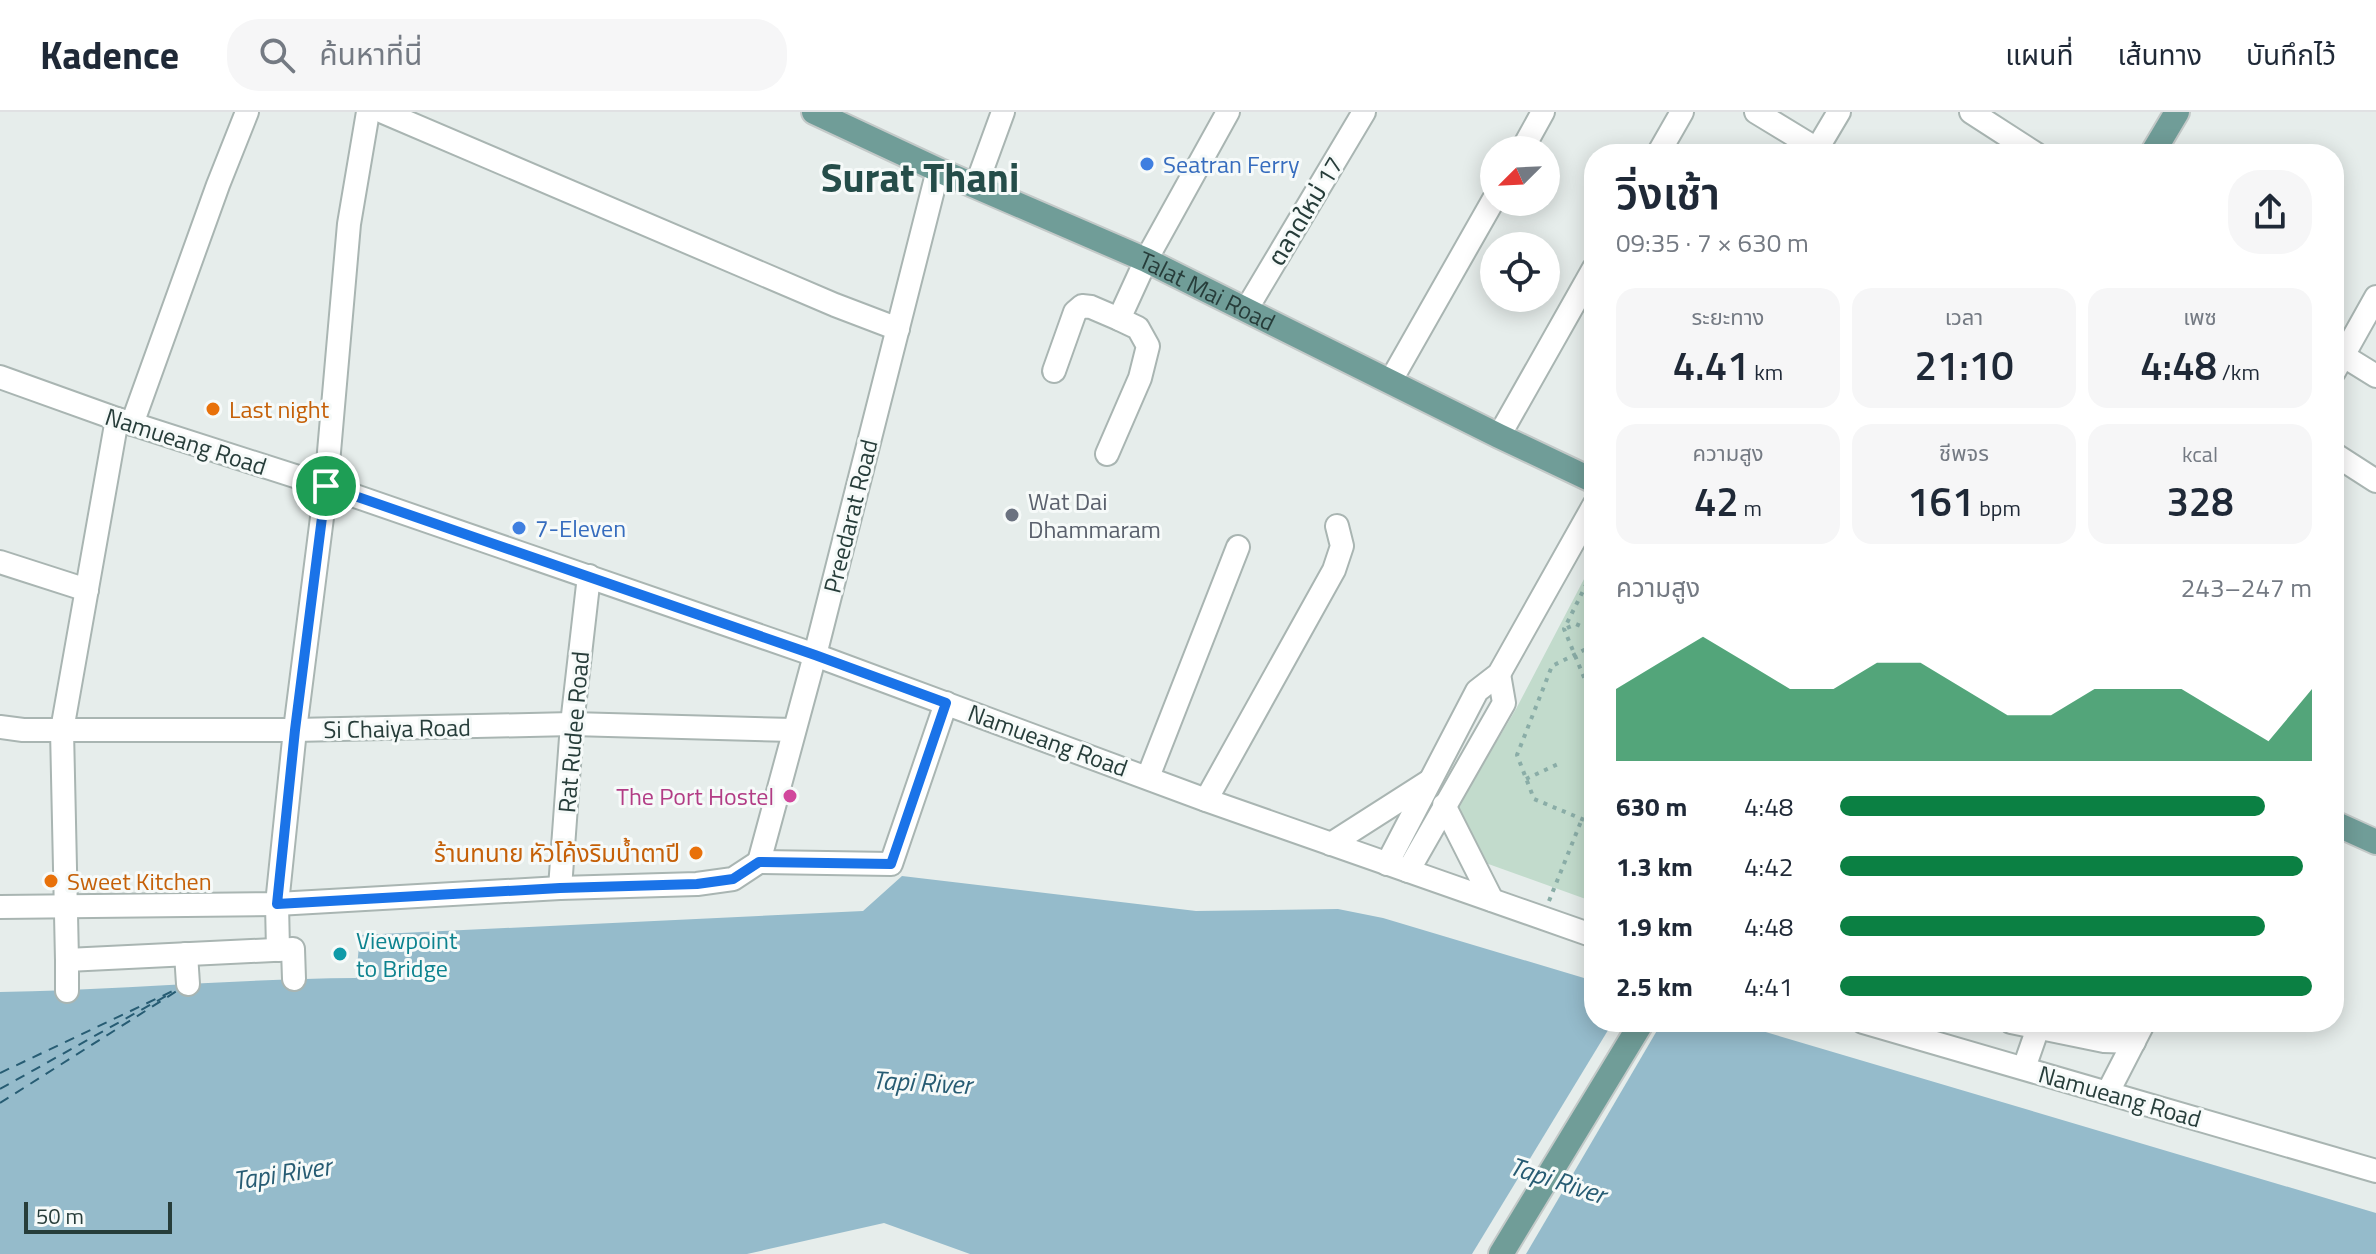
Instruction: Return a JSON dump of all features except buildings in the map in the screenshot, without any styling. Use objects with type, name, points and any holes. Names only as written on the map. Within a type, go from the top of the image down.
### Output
[{"type":"main road","points":[[2158,144],[2177,112]]},
{"type":"main road","name":"Talat Mai Road","points":[[827,115],[938,170],[1146,260],[1584,476]]},
{"type":"main road","points":[[2344,826],[2374,836]]},
{"type":"main road","points":[[1501,1254],[1636,1032]]},
{"type":"street","points":[[67,991],[62,730],[87,590],[124,422],[247,112]]},
{"type":"street","points":[[278,950],[277,904],[326,486],[349,224],[368,112]]},
{"type":"street","points":[[383,112],[898,329]]},
{"type":"street","points":[[976,186],[1003,112]]},
{"type":"street","points":[[1119,319],[1146,260],[1228,112]]},
{"type":"street","name":"ตลาดใหม่ 17","points":[[1246,310],[1364,112]]},
{"type":"street","points":[[1530,136],[1543,112]]},
{"type":"street","points":[[1664,144],[1682,112]]},
{"type":"street","points":[[1756,112],[1807,144]]},
{"type":"street","points":[[1824,144],[1839,112]]},
{"type":"street","points":[[1971,112],[2021,144]]},
{"type":"street","name":"Preedarat Road","points":[[759,862],[938,170]]},
{"type":"street","points":[[1390,382],[1484,216]]},
{"type":"street","points":[[1499,436],[1584,286]]},
{"type":"street","points":[[2344,348],[2376,297]]},
{"type":"street","points":[[1054,371],[1075,312],[1082,306],[1138,328],[1148,346],[1140,378],[1107,454]]},
{"type":"street","points":[[2344,362],[2376,376]]},
{"type":"street","name":"Namueang Road","points":[[0,377],[124,422],[326,486],[815,655],[1206,800],[1584,933]]},
{"type":"street","points":[[2344,460],[2376,481]]},
{"type":"street","points":[[1398,867],[1431,780],[1477,691],[1499,674],[1584,523]]},
{"type":"street","points":[[1206,800],[1334,570],[1342,546],[1337,526]]},
{"type":"street","points":[[1148,777],[1238,547]]},
{"type":"street","points":[[0,562],[87,590]]},
{"type":"street","name":"Rat Rudee Road","points":[[560,888],[572,724],[589,576]]},
{"type":"street","points":[[1398,867],[1444,805],[1504,703],[1499,674]]},
{"type":"street","points":[[0,907],[277,904],[560,888],[697,884],[733,879],[759,862],[891,864],[946,703]]},
{"type":"street","name":"Si Chaiya Road","points":[[0,727],[295,730],[572,724],[793,730]]},
{"type":"street","points":[[1331,844],[1431,780]]},
{"type":"street","points":[[1444,805],[1492,900]]},
{"type":"street","points":[[67,960],[293,949],[294,979]]},
{"type":"street","points":[[186,954],[188,984]]},
{"type":"street","name":"Namueang Road","points":[[1918,1032],[2024,1068],[2376,1171]]},
{"type":"street","points":[[2024,1068],[2037,1032]]},
{"type":"street","points":[[2107,1032],[2139,1032],[2108,1092]]},
{"type":"path","points":[[1584,589],[1564,629],[1584,678]]},
{"type":"path","points":[[1564,629],[1576,624],[1584,628]]},
{"type":"path","points":[[1543,919],[1582,819],[1534,799],[1517,755],[1552,666],[1584,650]]},
{"type":"path","points":[[1526,779],[1558,764]]},
{"type":"green space","points":[[1584,579],[1584,898],[1480,861],[1455,811],[1516,709]]},
{"type":"water","name":"Tapi River","points":[[902,876],[1196,911],[1338,909],[1383,918],[1584,978],[1584,1032],[1766,1032],[2376,1213],[2376,1254],[970,1254],[884,1223],[747,1254],[0,1254],[0,992],[356,978],[360,935],[863,911]]},
{"type":"pier","points":[[1607,1032],[1656,1032],[1526,1254],[1472,1254]]},
{"type":"ferry route","points":[[0,1073],[179,988]]},
{"type":"ferry route","points":[[0,1103],[180,989]]},
{"type":"ferry route","points":[[0,1089],[166,996]]},
{"type":"place","name":"Seatran Ferry","points":[[1147,164]]},
{"type":"place","name":"Last night","points":[[213,409]]},
{"type":"place","name":"Wat Dai Dhammaram","points":[[1012,515]]},
{"type":"place","name":"7-Eleven","points":[[519,528]]},
{"type":"place","name":"The Port Hostel","points":[[790,796]]},
{"type":"place","name":"ร้านทนาย หัวโค้งริมน้ำตาปี","points":[[696,853]]},
{"type":"place","name":"Sweet Kitchen","points":[[51,881]]},
{"type":"place","name":"Viewpoint to Bridge","points":[[340,954]]},
{"type":"district","name":"Surat Thani","points":[[920,177]]},
{"type":"route","points":[[326,486],[946,703],[891,864],[759,862],[733,879],[697,884],[560,888],[277,904],[326,486]]}]
